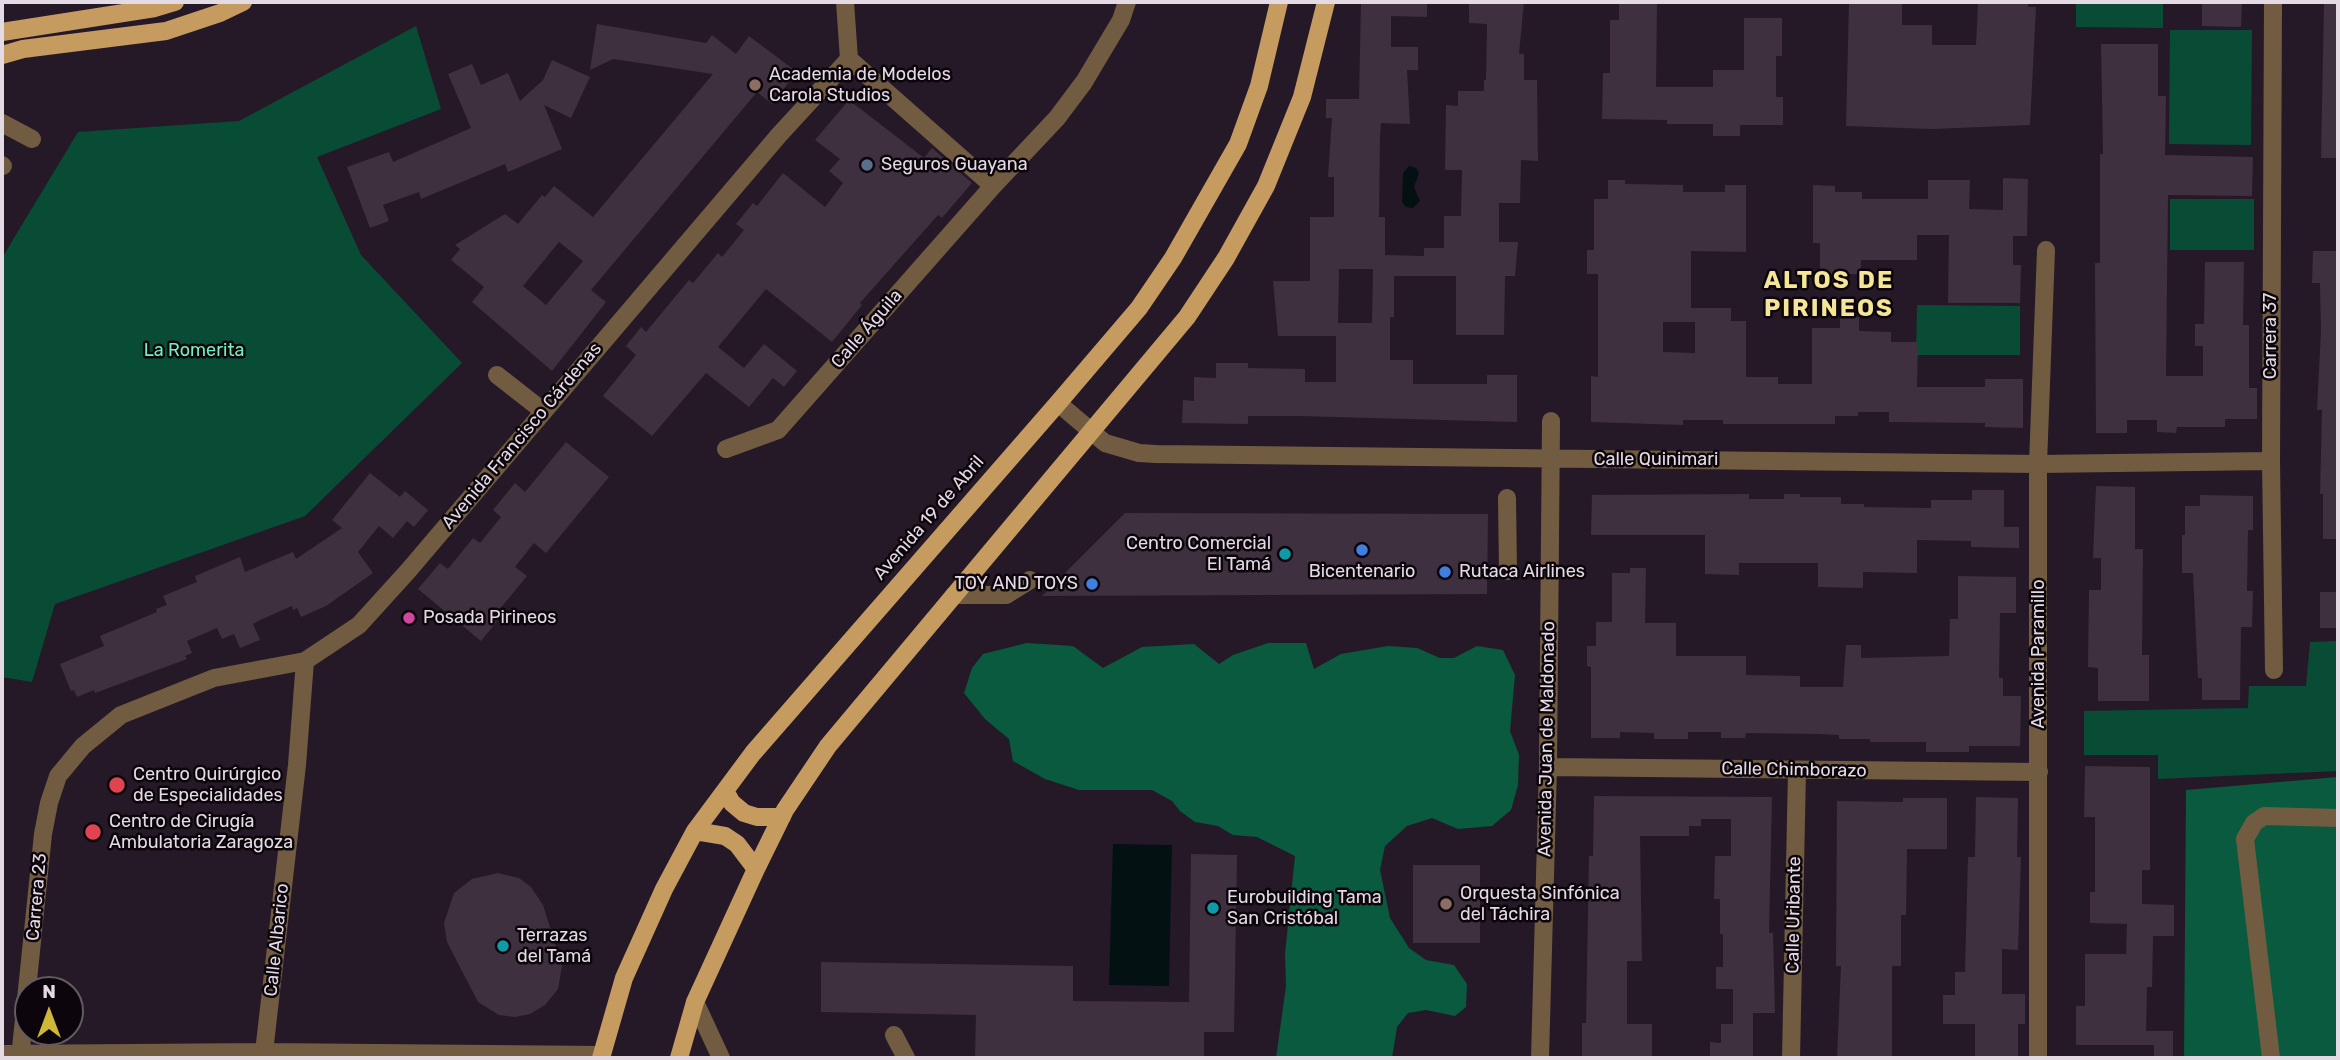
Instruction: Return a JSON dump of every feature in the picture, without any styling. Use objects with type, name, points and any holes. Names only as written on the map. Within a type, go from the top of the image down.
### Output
[{"type":"main road","points":[[2,32],[155,8],[175,2]]},
{"type":"main road","points":[[2,55],[23,49],[166,31],[220,13],[243,2]]},
{"type":"main road","name":"Avenida 19 de Abril","points":[[601,1057],[624,978],[664,889],[695,831],[752,753],[1139,308],[1205,207],[1238,144],[1259,86],[1279,2]]},
{"type":"main road","points":[[680,1058],[695,1002],[756,869],[782,817],[828,746],[1187,317],[1233,246],[1266,186],[1302,97],[1326,2]]},
{"type":"main road","points":[[725,792],[732,803],[744,813],[757,817],[782,817]]},
{"type":"main road","points":[[695,831],[725,836],[737,844],[756,869]]},
{"type":"street","points":[[845,2],[849,59],[993,186]]},
{"type":"street","name":"Calle Águila","points":[[726,449],[778,430],[993,186],[1057,118],[1084,82],[1121,20],[1127,2]]},
{"type":"street","name":"Carrera 37","points":[[2273,2],[2271,461],[2274,670]]},
{"type":"street","name":"Avenida Francisco Cárdenas","points":[[83,747],[121,715],[214,678],[305,661],[359,625],[779,135],[849,59]]},
{"type":"street","points":[[2,124],[32,139]]},
{"type":"street","name":"Avenida Paramillo","points":[[2038,1058],[2038,464],[2046,250]]},
{"type":"street","points":[[497,375],[543,411]]},
{"type":"street","name":"Calle Quinimari","points":[[1058,403],[1105,443],[1139,453],[1156,454],[2038,464],[2271,461]]},
{"type":"street","name":"Avenida Juan de Maldonado","points":[[1540,1058],[1548,767],[1551,421]]},
{"type":"street","points":[[1507,498],[1508,571]]},
{"type":"street","points":[[954,595],[1006,595],[1030,580]]},
{"type":"street","name":"Calle Albarico","points":[[264,1052],[297,765],[305,661]]},
{"type":"street","name":"Carrera 23","points":[[21,1056],[48,803],[58,776],[83,747]]},
{"type":"street","name":"Calle Chimborazo","points":[[1548,767],[2039,772]]},
{"type":"street","name":"Calle Uribante","points":[[1791,1058],[1797,771]]},
{"type":"street","points":[[2270,1058],[2245,839],[2254,823],[2264,816],[2338,818]]},
{"type":"street","points":[[695,1002],[721,1058]]},
{"type":"street","points":[[894,1035],[905,1058]]},
{"type":"street","points":[[2,1054],[21,1056],[264,1052],[350,1056],[601,1057]]},
{"type":"green space","points":[[2076,2],[2163,2],[2163,28],[2076,27]]},
{"type":"green space","name":"La Romerita","points":[[416,26],[441,109],[317,157],[361,255],[462,363],[305,516],[55,604],[32,682],[2,677],[2,258],[78,132],[239,121]]},
{"type":"green space","points":[[2170,30],[2252,30],[2251,145],[2169,144]]},
{"type":"green space","points":[[2170,199],[2254,199],[2254,250],[2170,250]]},
{"type":"green space","points":[[1917,305],[2020,306],[2020,355],[1916,355]]},
{"type":"green space","points":[[2338,641],[2338,771],[2158,779],[2158,755],[2084,755],[2084,711],[2248,708],[2249,686],[2306,686],[2310,642]]},
{"type":"green space","points":[[1027,643],[1073,646],[1103,668],[1142,647],[1194,644],[1219,664],[1233,655],[1268,643],[1306,643],[1314,669],[1341,654],[1388,646],[1417,648],[1440,658],[1454,658],[1477,646],[1503,650],[1515,675],[1510,731],[1519,755],[1518,785],[1511,810],[1492,826],[1458,829],[1432,818],[1407,826],[1385,846],[1380,870],[1390,918],[1409,948],[1426,960],[1454,965],[1467,984],[1466,1007],[1455,1016],[1426,1010],[1408,1013],[1397,1027],[1392,1058],[1276,1058],[1286,986],[1285,954],[1295,856],[1257,837],[1233,835],[1218,826],[1195,822],[1172,801],[1152,790],[1079,790],[1045,779],[1013,761],[1009,739],[985,719],[964,693],[972,668],[983,654]]},
{"type":"green space","points":[[2338,777],[2338,1058],[2184,1058],[2186,790]]},
{"type":"shaded area","points":[[1409,166],[1416,168],[1419,173],[1414,187],[1420,201],[1413,208],[1406,207],[1402,202],[1403,173]]},
{"type":"shaded area","points":[[1113,844],[1172,845],[1169,986],[1109,985]]},
{"type":"building","points":[[1361,2],[1427,2],[1427,17],[1391,16],[1391,47],[1418,47],[1418,70],[1407,70],[1410,124],[1381,123],[1379,217],[1385,217],[1385,255],[1424,256],[1424,248],[1444,248],[1444,216],[1461,216],[1462,170],[1445,170],[1446,105],[1458,106],[1458,91],[1484,91],[1486,80],[1487,24],[1469,23],[1469,2],[1524,2],[1519,54],[1524,54],[1524,80],[1537,80],[1538,161],[1521,160],[1520,203],[1499,203],[1499,242],[1518,242],[1515,276],[1505,276],[1504,335],[1456,335],[1456,276],[1394,276],[1394,317],[1390,317],[1390,360],[1413,360],[1413,384],[1487,384],[1487,375],[1517,375],[1517,422],[1248,416],[1248,424],[1182,423],[1183,400],[1194,401],[1194,377],[1216,378],[1216,363],[1248,363],[1248,368],[1305,369],[1305,382],[1336,382],[1336,336],[1278,336],[1273,281],[1310,281],[1310,217],[1334,217],[1334,177],[1328,177],[1332,118],[1326,118],[1326,99],[1359,99]],"holes":[[[1339,269],[1373,269],[1372,323],[1338,323]]]},
{"type":"building","points":[[1619,2],[1657,2],[1656,87],[1713,87],[1713,70],[1744,70],[1744,18],[1782,18],[1782,56],[1776,56],[1776,97],[1783,97],[1783,125],[1740,125],[1740,136],[1713,136],[1713,124],[1602,119],[1603,73],[1610,73],[1610,20],[1619,20]]},
{"type":"building","points":[[1849,2],[1902,2],[1902,25],[1932,25],[1932,45],[1976,45],[1978,2],[2028,2],[2028,7],[2036,7],[2030,125],[1932,129],[1846,126]]},
{"type":"building","points":[[2202,2],[2242,2],[2241,27],[2202,26]]},
{"type":"building","points":[[2324,2],[2338,2],[2338,158],[2321,158]]},
{"type":"building","points":[[597,24],[706,43],[712,35],[736,54],[749,36],[797,72],[772,104],[757,92],[591,290],[606,302],[552,371],[472,302],[484,287],[451,260],[460,249],[455,245],[505,214],[518,224],[542,195],[545,197],[554,186],[593,217],[713,74],[613,59],[590,70]],"holes":[[[559,242],[583,261],[546,305],[523,286]]]},
{"type":"building","points":[[2101,44],[2158,44],[2158,96],[2166,96],[2165,155],[2253,157],[2252,196],[2168,195],[2166,376],[2203,376],[2203,346],[2195,346],[2195,324],[2204,324],[2205,262],[2244,262],[2243,325],[2249,325],[2249,388],[2257,388],[2257,419],[2225,419],[2225,427],[2177,427],[2176,433],[2157,432],[2157,420],[2127,420],[2127,433],[2096,433],[2095,263],[2100,263],[2100,154],[2103,154]]},
{"type":"building","points":[[552,60],[590,77],[571,118],[544,105],[562,149],[508,172],[505,164],[421,199],[419,192],[383,205],[389,221],[370,228],[347,167],[389,152],[393,162],[471,128],[448,74],[472,64],[481,85],[508,73],[520,101],[543,80]]},
{"type":"building","points":[[849,100],[924,158],[932,148],[972,183],[942,218],[938,215],[860,303],[862,305],[832,342],[766,289],[718,347],[744,368],[764,344],[797,371],[784,387],[773,378],[749,407],[706,373],[652,436],[603,396],[636,355],[626,346],[641,327],[646,332],[689,280],[693,283],[718,253],[722,257],[744,230],[736,224],[753,203],[757,206],[783,173],[825,207],[843,183],[829,171],[840,159],[815,140]]},
{"type":"building","points":[[2003,178],[2028,179],[2027,236],[2013,236],[2013,265],[2021,265],[2020,303],[1948,303],[1949,235],[1917,235],[1917,260],[1861,260],[1861,274],[1843,274],[1843,282],[1820,281],[1820,243],[1813,243],[1813,185],[1835,186],[1835,192],[1862,192],[1862,199],[1928,199],[1928,180],[1970,180],[1969,209],[2003,210]]},
{"type":"building","points":[[1608,180],[1625,180],[1625,184],[1683,185],[1683,192],[1725,192],[1725,185],[1746,185],[1746,252],[1691,251],[1691,308],[1731,308],[1731,321],[1746,321],[1746,377],[1778,377],[1778,384],[1812,384],[1812,328],[1840,328],[1840,317],[1859,317],[1859,331],[1891,332],[1891,342],[1918,342],[1917,387],[1985,387],[1985,379],[2023,379],[2023,428],[1985,427],[1985,423],[1889,422],[1889,412],[1858,412],[1858,416],[1835,416],[1835,424],[1723,424],[1723,420],[1683,420],[1683,425],[1591,422],[1591,376],[1598,377],[1598,274],[1587,274],[1587,250],[1594,250],[1594,199],[1608,199]],"holes":[[[1663,322],[1695,322],[1695,353],[1663,352]]]},
{"type":"building","points":[[2313,251],[2338,251],[2338,539],[2323,539],[2323,494],[2320,494],[2322,410],[2317,410],[2321,331],[2320,283],[2312,283]]},
{"type":"building","points":[[566,442],[609,477],[546,553],[534,543],[515,567],[527,576],[499,610],[503,614],[481,641],[418,589],[440,563],[448,569],[473,538],[480,543],[501,517],[493,510],[515,483],[525,492]]},
{"type":"building","points":[[370,473],[400,497],[405,491],[428,510],[414,527],[407,521],[393,538],[379,526],[358,552],[373,573],[326,606],[301,617],[297,608],[293,610],[292,606],[260,620],[253,624],[260,640],[240,648],[234,634],[222,639],[217,628],[187,641],[192,653],[185,656],[187,659],[95,693],[94,690],[77,697],[74,690],[71,691],[60,664],[104,646],[100,636],[157,612],[156,609],[167,605],[163,596],[197,582],[195,576],[240,557],[245,572],[293,552],[296,559],[342,528],[332,520]]},
{"type":"building","points":[[2096,486],[2135,487],[2135,549],[2143,549],[2142,655],[2149,655],[2149,701],[2098,701],[2098,668],[2088,667],[2089,590],[2101,590],[2101,558],[2093,558]]},
{"type":"building","points":[[1972,490],[2004,490],[2004,527],[2019,527],[2019,548],[1971,547],[1971,541],[1917,540],[1917,573],[1863,572],[1863,588],[1818,587],[1818,563],[1739,563],[1739,575],[1705,574],[1705,535],[1591,535],[1592,495],[1749,494],[1749,499],[1784,499],[1784,494],[1800,494],[1800,497],[1841,497],[1841,504],[1864,504],[1864,507],[1931,508],[1931,500],[1972,500]]},
{"type":"building","points":[[2200,495],[2253,496],[2253,530],[2248,530],[2247,591],[2253,591],[2252,627],[2241,627],[2240,700],[2202,700],[2202,678],[2198,678],[2193,573],[2182,573],[2185,506],[2200,506]]},
{"type":"building","name":"Centro Comercial El Tamá","points":[[1125,513],[1488,514],[1487,594],[1042,596]]},
{"type":"building","points":[[1630,568],[1646,568],[1645,623],[1676,623],[1676,656],[1746,656],[1746,675],[1800,676],[1800,687],[1843,687],[1846,645],[1861,645],[1861,658],[1949,656],[1950,619],[1958,619],[1958,576],[2016,577],[2016,613],[2000,613],[1999,678],[2003,678],[2003,696],[2021,696],[2020,746],[1969,746],[1969,752],[1926,752],[1926,742],[1870,742],[1870,739],[1839,739],[1839,735],[1819,734],[1746,733],[1745,738],[1721,738],[1721,732],[1688,732],[1688,739],[1654,739],[1654,733],[1620,732],[1620,738],[1591,738],[1591,667],[1587,666],[1587,646],[1596,646],[1596,622],[1612,622],[1612,573],[1630,573]]},
{"type":"building","points":[[2320,592],[2338,592],[2338,628],[2320,628]]},
{"type":"building","points":[[2085,766],[2150,767],[2150,870],[2142,870],[2142,904],[2174,905],[2174,936],[2153,936],[2152,987],[2147,987],[2146,1031],[2173,1031],[2173,1058],[2154,1058],[2154,1045],[2076,1045],[2076,1006],[2085,1006],[2085,954],[2126,954],[2127,924],[2090,923],[2090,892],[2095,892],[2095,817],[2084,817]]},
{"type":"building","points":[[1594,796],[1772,797],[1769,933],[1773,933],[1775,1013],[1753,1013],[1753,1058],[1710,1058],[1710,1042],[1721,1043],[1721,1024],[1733,1024],[1733,989],[1716,989],[1716,967],[1723,967],[1723,934],[1720,934],[1720,899],[1714,899],[1715,856],[1731,856],[1731,819],[1701,819],[1701,826],[1689,826],[1689,836],[1640,836],[1642,961],[1627,961],[1627,1024],[1652,1024],[1652,1058],[1582,1058],[1582,1023],[1586,1023],[1589,856],[1593,856]]},
{"type":"building","points":[[1976,797],[2018,798],[2017,857],[2021,857],[2018,950],[2002,949],[2002,994],[2025,994],[2025,1024],[2018,1024],[2018,1058],[1975,1058],[1975,1024],[1943,1024],[1943,995],[1955,995],[1955,972],[1965,972],[1968,857],[1975,857]]},
{"type":"building","points":[[1903,798],[1947,798],[1947,849],[1907,849],[1906,915],[1901,915],[1901,966],[1892,966],[1892,1058],[1837,1058],[1841,966],[1836,966],[1837,801],[1903,802]]},
{"type":"building","name":"Eurobuilding Tama San Cristóbal","points":[[1191,854],[1237,855],[1234,1032],[1204,1032],[1204,1058],[975,1058],[976,1015],[821,1012],[821,962],[1073,966],[1073,1001],[1189,1002]]},
{"type":"building","name":"Orquesta Sinfónica del Táchira","points":[[1413,865],[1480,865],[1480,943],[1413,943]]},
{"type":"building","name":"Terrazas del Tamá","points":[[498,873],[519,878],[531,887],[543,905],[562,966],[558,989],[545,1005],[530,1014],[515,1017],[499,1015],[478,1002],[447,942],[444,923],[454,893],[472,879]]},
{"type":"place","name":"Academia de Modelos Carola Studios","points":[[755,85]]},
{"type":"place","name":"Seguros Guayana","points":[[867,165]]},
{"type":"place","name":"Bicentenario","points":[[1362,550]]},
{"type":"place","name":"Centro Comercial El Tamá","points":[[1285,554]]},
{"type":"place","name":"Rutaca Airlines","points":[[1445,572]]},
{"type":"place","name":"TOY AND TOYS","points":[[1092,584]]},
{"type":"place","name":"Posada Pirineos","points":[[409,618]]},
{"type":"place","name":"Centro Quirúrgico de Especialidades","points":[[117,785]]},
{"type":"place","name":"Centro de Cirugía Ambulatoria Zaragoza","points":[[93,832]]},
{"type":"place","name":"Orquesta Sinfónica del Táchira","points":[[1446,904]]},
{"type":"place","name":"Eurobuilding Tama San Cristóbal","points":[[1213,908]]},
{"type":"place","name":"Terrazas del Tamá","points":[[503,946]]},
{"type":"district","name":"ALTOS DE PIRINEOS","points":[[1829,295]]}]
